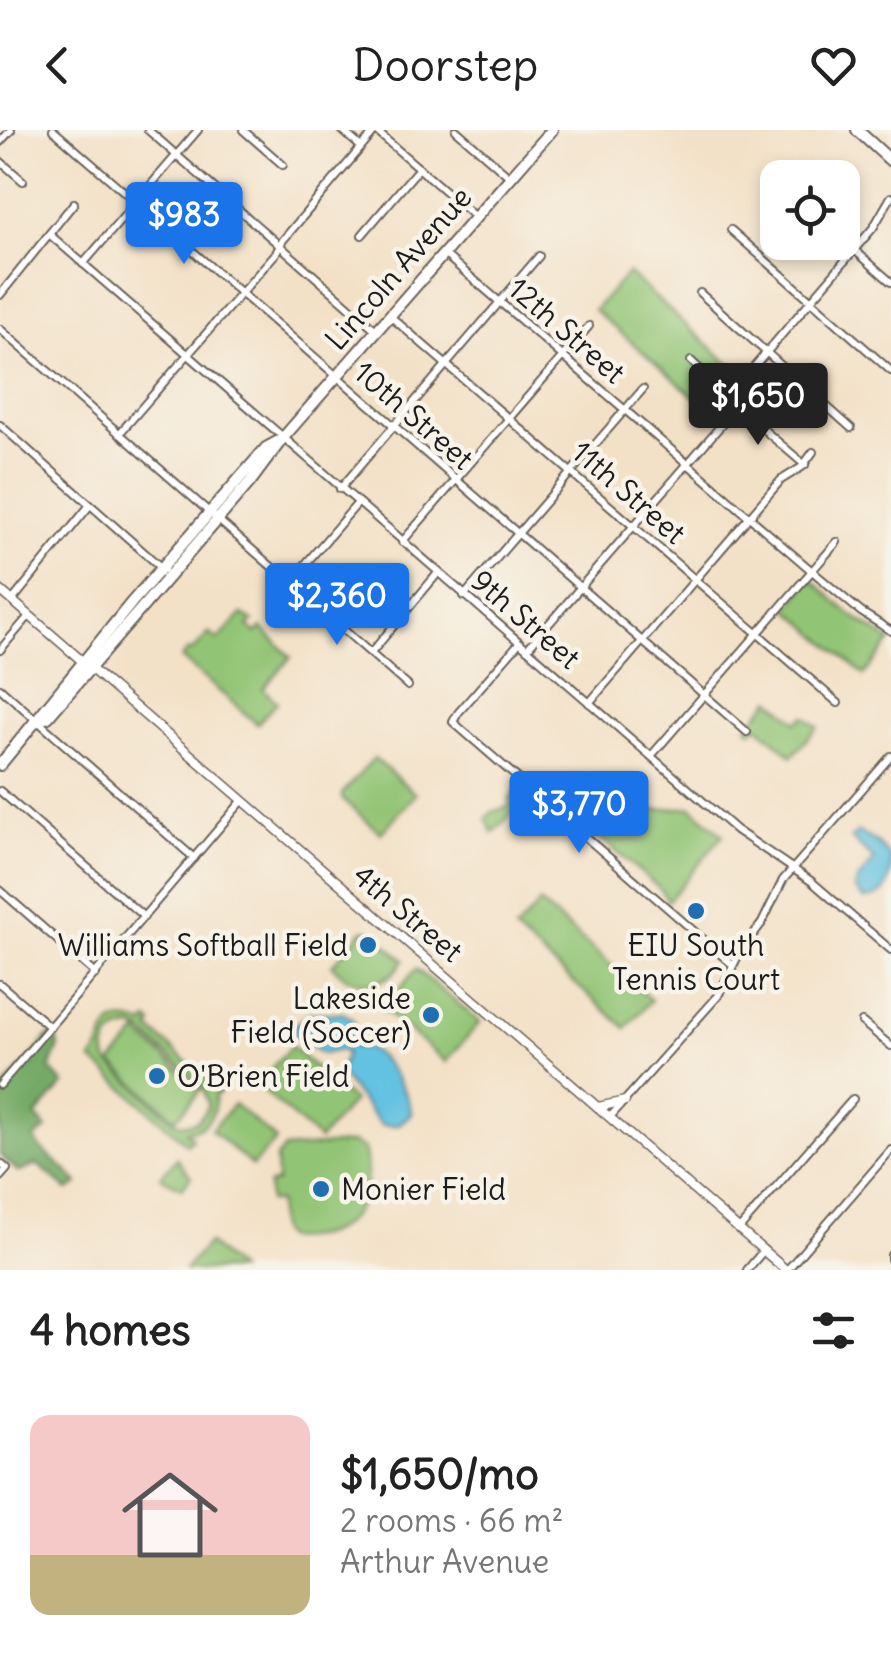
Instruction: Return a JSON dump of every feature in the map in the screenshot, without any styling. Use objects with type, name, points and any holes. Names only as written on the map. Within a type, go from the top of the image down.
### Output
[{"type":"main road","points":[[858,130],[891,161]]},
{"type":"main road","name":"Lincoln Avenue","points":[[0,765],[213,516],[266,448],[282,440],[547,132]]},
{"type":"street","points":[[0,142],[10,130]]},
{"type":"street","name":"10th Street","points":[[53,130],[748,732]]},
{"type":"street","points":[[148,130],[377,331]]},
{"type":"street","points":[[83,264],[198,130]]},
{"type":"street","points":[[243,130],[283,165]]},
{"type":"street","points":[[342,130],[361,147]]},
{"type":"street","points":[[119,434],[242,294],[376,130],[476,218]]},
{"type":"street","points":[[456,130],[510,178]]},
{"type":"street","points":[[0,161],[23,181]]},
{"type":"street","points":[[362,235],[418,168]]},
{"type":"street","points":[[860,243],[891,197]]},
{"type":"street","points":[[0,295],[74,203]]},
{"type":"street","points":[[731,230],[891,371]]},
{"type":"street","name":"9th Street","points":[[49,234],[650,756],[750,841],[792,869],[891,950]]},
{"type":"street","name":"12th Street","points":[[444,254],[812,571],[861,612],[891,631]]},
{"type":"street","points":[[860,255],[891,282]]},
{"type":"street","points":[[340,489],[539,256]]},
{"type":"street","points":[[526,649],[688,464],[736,403],[748,375],[845,260]]},
{"type":"street","points":[[700,293],[851,428]]},
{"type":"street","name":"11th Street","points":[[390,316],[838,703]]},
{"type":"street","points":[[402,542],[589,326]]},
{"type":"street","points":[[0,328],[408,686]]},
{"type":"street","points":[[690,361],[805,465]]},
{"type":"street","points":[[464,596],[643,388]]},
{"type":"street","points":[[0,425],[166,571]]},
{"type":"street","points":[[588,702],[782,480],[805,465],[813,452]]},
{"type":"street","points":[[290,582],[357,504]]},
{"type":"street","points":[[12,600],[90,505]]},
{"type":"street","points":[[650,756],[837,542]]},
{"type":"street","points":[[370,653],[438,573]]},
{"type":"street","name":"4th Street","points":[[0,590],[787,1270]]},
{"type":"street","points":[[0,650],[30,616]]},
{"type":"street","points":[[519,643],[454,722],[733,965]]},
{"type":"street","points":[[0,688],[194,858]]},
{"type":"street","points":[[610,1117],[718,996],[792,869],[891,756]]},
{"type":"street","points":[[0,791],[144,917]]},
{"type":"street","points":[[1,1082],[243,800]]},
{"type":"street","points":[[0,890],[96,974]]},
{"type":"street","points":[[0,984],[50,1027]]},
{"type":"street","points":[[862,1022],[891,1046]]},
{"type":"street","points":[[739,1229],[853,1098]]},
{"type":"street","points":[[598,1108],[625,1101]]},
{"type":"street","points":[[787,1270],[890,1154]]},
{"type":"street","points":[[0,1177],[4,1166]]},
{"type":"street","points":[[747,1270],[764,1250]]},
{"type":"green space","points":[[628,273],[740,373],[717,416],[594,310]]},
{"type":"green space","points":[[811,579],[851,615],[891,641],[864,675],[787,608]]},
{"type":"green space","points":[[242,614],[253,621],[248,626],[256,633],[262,628],[291,657],[263,689],[277,702],[257,724],[181,658],[209,633],[218,640]]},
{"type":"green space","points":[[771,699],[797,722],[804,716],[818,727],[792,756],[758,726],[752,731],[747,727]]},
{"type":"green space","points":[[374,758],[416,794],[381,833],[342,799],[342,794]]},
{"type":"green space","points":[[517,790],[520,805],[493,833],[486,819],[492,812],[510,806],[509,800]]},
{"type":"green space","points":[[691,807],[723,835],[668,901],[660,889],[576,817],[613,813],[619,817],[625,812]]},
{"type":"green space","points":[[540,903],[651,1000],[626,1028],[515,931]]},
{"type":"green space","name":"Williams Softball Field","points":[[368,929],[404,960],[388,977],[369,983],[350,979],[332,965]]},
{"type":"green space","name":"Lakeside Field (Soccer)","points":[[416,969],[480,1022],[446,1062],[383,1009]]},
{"type":"green space","points":[[149,1020],[153,1024],[150,1029],[220,1091],[208,1120],[186,1132],[192,1138],[187,1144],[92,1060],[113,1024],[131,1021],[145,1025]],"holes":[[[133,1028],[202,1085],[208,1105],[195,1121],[175,1122],[108,1062],[107,1043],[114,1034]]]},
{"type":"green space","name":"O'Brien Field","points":[[138,1033],[201,1089],[176,1119],[112,1063]]},
{"type":"green space","points":[[50,1035],[56,1037],[59,1047],[50,1069],[64,1084],[36,1116],[47,1129],[34,1138],[78,1184],[68,1190],[37,1164],[19,1172],[0,1156],[0,1093]]},
{"type":"green space","name":"Lakeside Field (Soccer)","points":[[291,1046],[353,1101],[319,1140],[257,1085]]},
{"type":"green space","points":[[234,1104],[276,1140],[252,1166],[211,1130]]},
{"type":"green space","name":"Monier Field","points":[[353,1143],[364,1149],[367,1166],[363,1197],[356,1210],[335,1230],[294,1239],[283,1236],[278,1227],[278,1202],[269,1202],[268,1185],[277,1182],[276,1158],[284,1149]]},
{"type":"green space","points":[[177,1158],[191,1177],[182,1188],[160,1177]]},
{"type":"green space","points":[[208,1243],[238,1270],[184,1270]]},
{"type":"water","points":[[858,832],[875,841],[891,857],[887,886],[872,898],[864,899],[855,889],[874,860],[851,838]]},
{"type":"water","points":[[341,1013],[354,1022],[354,1047],[377,1054],[402,1089],[411,1114],[398,1125],[381,1125],[342,1077],[346,1052],[322,1054],[295,1035],[295,1025],[309,1014]]},
{"type":"place","name":"EIU South Tennis Court","points":[[696,911]]},
{"type":"place","name":"Williams Softball Field","points":[[368,945]]},
{"type":"place","name":"Lakeside Field (Soccer)","points":[[431,1015]]},
{"type":"place","name":"O'Brien Field","points":[[157,1076]]},
{"type":"place","name":"Monier Field","points":[[321,1189]]}]
